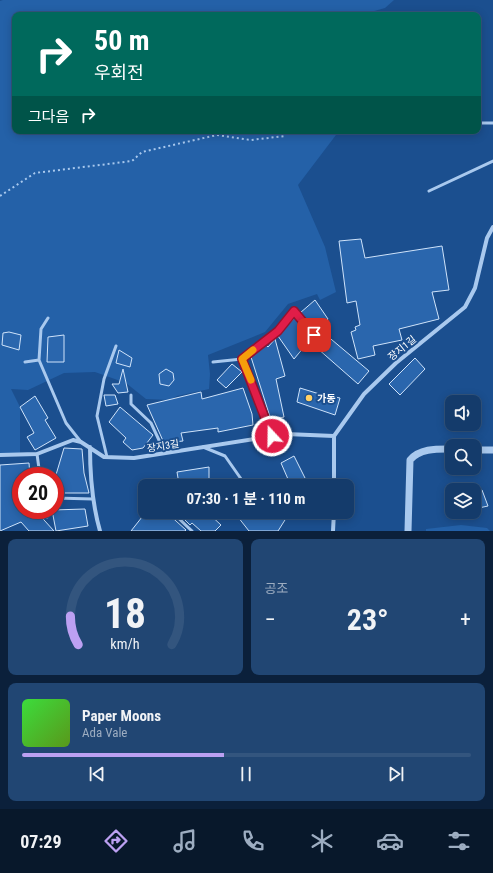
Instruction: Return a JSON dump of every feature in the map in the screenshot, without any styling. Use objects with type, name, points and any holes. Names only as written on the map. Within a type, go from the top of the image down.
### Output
[{"type":"street","name":"장지1길","points":[[334,436],[364,394],[396,363],[465,308],[475,288],[487,238],[493,226]]},
{"type":"street","name":"장지3길","points":[[81,442],[107,457],[134,458],[286,434],[334,436]]},
{"type":"street","points":[[334,436],[334,479]]},
{"type":"street","points":[[0,455],[37,454],[73,440],[81,442]]},
{"type":"street","points":[[90,448],[90,478],[100,531]]},
{"type":"street","points":[[408,531],[410,460],[419,452],[445,449]]},
{"type":"street","points":[[481,450],[493,450]]},
{"type":"street","points":[[333,531],[334,519]]},
{"type":"lane","points":[[481,123],[493,123]]},
{"type":"lane","points":[[428,191],[493,161]]},
{"type":"lane","points":[[213,362],[242,359],[278,331],[294,311],[314,335]]},
{"type":"lane","points":[[48,318],[41,329],[39,360],[66,423],[81,442]]},
{"type":"lane","points":[[107,457],[97,416],[104,379],[116,346]]},
{"type":"lane","points":[[242,359],[272,436]]},
{"type":"lane","points":[[25,362],[39,360]]},
{"type":"lane","points":[[131,395],[131,404],[151,423],[165,453]]},
{"type":"lane","points":[[203,447],[225,456],[241,479]]},
{"type":"lane","points":[[37,454],[39,467]]},
{"type":"lane","points":[[64,498],[93,499]]},
{"type":"lane","points":[[179,519],[192,531]]},
{"type":"path","points":[[0,196],[35,173],[132,161],[142,152],[217,135],[251,140],[284,136]]},
{"type":"shaded area","points":[[394,0],[385,8],[371,12],[12,12],[12,134],[337,134],[298,185],[325,247],[336,292],[320,300],[317,294],[288,304],[265,332],[208,355],[210,374],[209,389],[177,396],[170,400],[146,399],[126,383],[95,372],[64,373],[28,390],[11,389],[20,407],[20,455],[0,455],[0,1]]},
{"type":"shaded area","points":[[461,525],[487,528],[490,531],[426,531],[426,529]]},
{"type":"building","points":[[361,239],[365,258],[442,246],[449,290],[432,292],[439,319],[399,329],[402,340],[373,346],[375,355],[358,359],[351,332],[356,330],[355,327],[360,325],[356,301],[347,303],[339,241]]},
{"type":"building","points":[[315,300],[328,319],[319,329],[369,371],[358,384],[309,341],[294,359],[278,336],[295,317],[312,337],[316,337],[316,333],[300,313]]},
{"type":"building","points":[[9,332],[21,335],[19,350],[2,345],[3,333]]},
{"type":"building","points":[[64,335],[64,362],[47,362],[48,337]]},
{"type":"building","points":[[275,339],[285,376],[276,379],[284,417],[271,420],[251,357],[266,345],[268,347]]},
{"type":"building","points":[[119,350],[132,358],[130,367],[116,363]]},
{"type":"building","points":[[415,358],[425,369],[400,395],[389,384]]},
{"type":"building","points":[[232,364],[242,372],[226,388],[217,380]]},
{"type":"building","points":[[123,369],[128,392],[118,393],[112,384],[119,384]]},
{"type":"building","points":[[166,369],[173,373],[174,380],[169,386],[160,384],[159,374]]},
{"type":"building","points":[[243,388],[252,414],[253,425],[218,432],[218,428],[181,433],[183,441],[164,443],[147,405],[201,392],[202,399]]},
{"type":"building","points":[[300,388],[326,396],[340,398],[335,415],[297,402]]},
{"type":"building","points":[[104,395],[115,395],[118,404],[106,406]]},
{"type":"building","points":[[35,396],[48,418],[45,420],[56,438],[35,450],[27,437],[34,433],[20,407]]},
{"type":"building","points":[[120,407],[153,435],[143,448],[132,450],[123,442],[126,438],[109,422]]},
{"type":"building","points":[[64,448],[82,449],[84,473],[89,493],[64,493],[64,467],[58,467]]},
{"type":"building","points":[[294,456],[306,479],[288,479],[281,463]]},
{"type":"building","points":[[29,463],[29,467],[12,467],[12,519],[43,519],[54,531],[29,531],[21,522],[0,531],[0,465]]},
{"type":"building","points":[[209,467],[209,479],[178,479],[177,472]]},
{"type":"building","points":[[481,490],[488,506],[481,508]]},
{"type":"building","points":[[85,509],[88,526],[56,531],[54,519],[64,519],[64,510]]},
{"type":"building","points":[[140,519],[174,519],[186,530],[185,531],[131,531]]},
{"type":"building","points":[[184,519],[215,519],[221,525],[215,531],[201,531],[192,523],[190,525]]},
{"type":"building","points":[[240,519],[286,519],[278,531],[249,531]]},
{"type":"slow traffic","points":[[251,380],[242,359],[253,350]]},
{"type":"place","name":"가동","points":[[309,398]]},
{"type":"route","points":[[272,436],[242,359],[278,331],[294,311],[314,335]]}]
